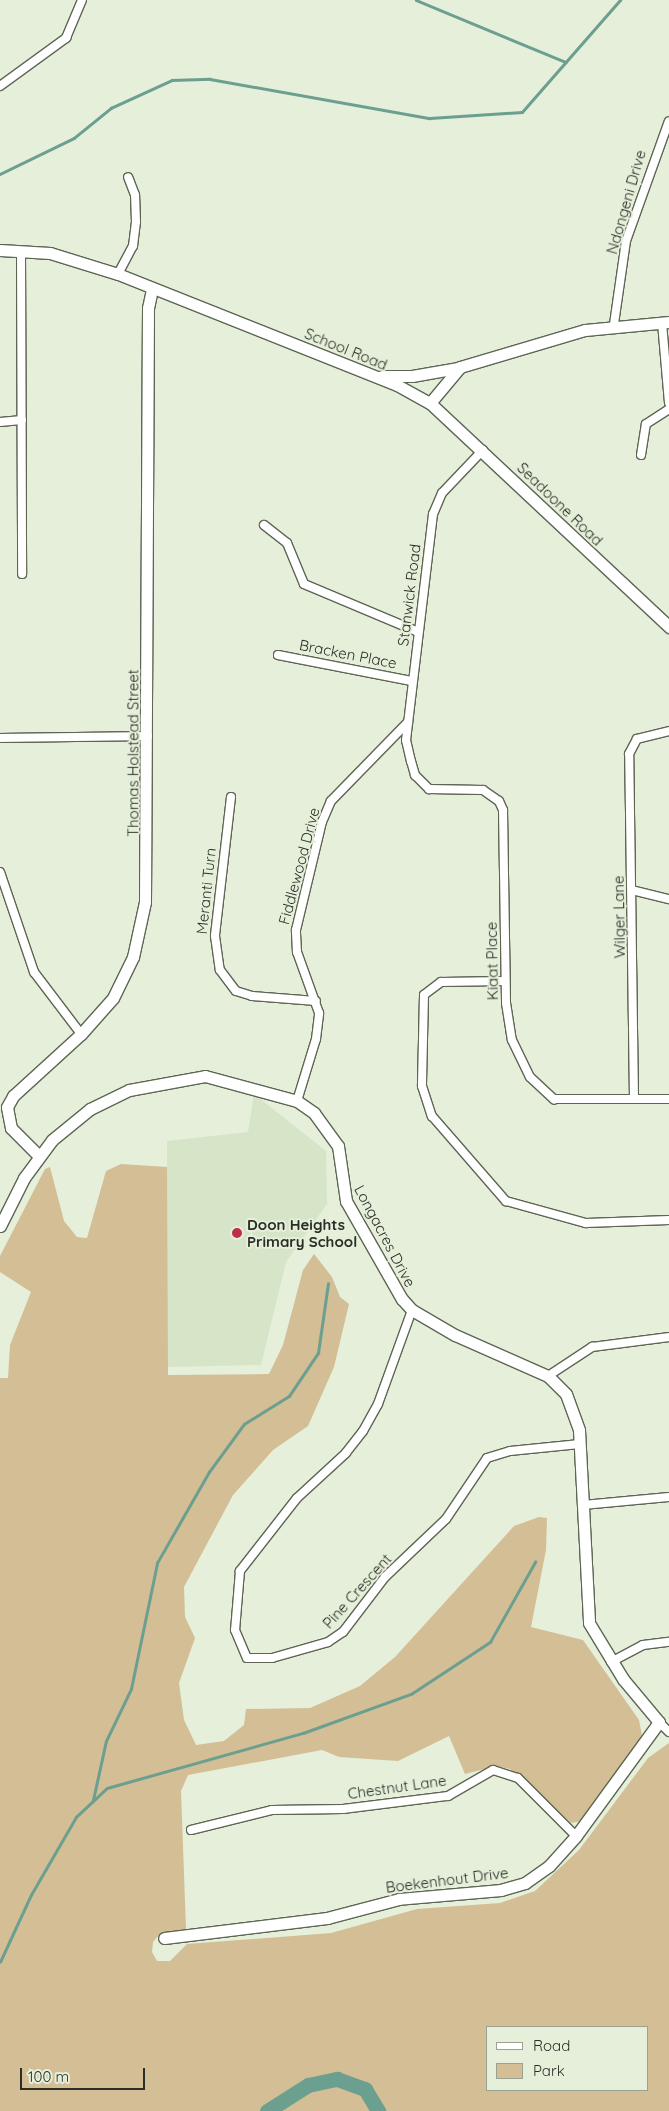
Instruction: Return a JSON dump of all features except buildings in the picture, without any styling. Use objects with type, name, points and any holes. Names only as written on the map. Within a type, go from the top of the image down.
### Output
[{"type":"street","points":[[0,86],[58,46],[82,0]]},
{"type":"street","name":"Ndongeni Drive","points":[[614,324],[626,241],[669,121]]},
{"type":"street","points":[[118,274],[133,246],[136,222],[135,194],[128,177]]},
{"type":"street","name":"School Road","points":[[0,250],[69,257],[118,274],[370,375],[430,403]]},
{"type":"street","points":[[21,252],[22,574]]},
{"type":"street","name":"Thomas Holstead Street","points":[[38,1155],[10,1128],[7,1107],[13,1096],[81,1034],[113,998],[139,932],[147,880],[148,308],[152,289]]},
{"type":"street","points":[[370,375],[412,376],[460,367],[614,324],[666,322],[669,403]]},
{"type":"street","points":[[430,403],[460,367]]},
{"type":"street","name":"Seadoone Road","points":[[430,403],[483,450],[669,627]]},
{"type":"street","points":[[641,455],[646,424],[669,409]]},
{"type":"street","points":[[0,422],[22,420]]},
{"type":"street","name":"Stanwick Road","points":[[411,761],[408,722],[436,501],[483,450]]},
{"type":"street","points":[[264,525],[287,543],[304,584],[418,632]]},
{"type":"street","name":"Bracken Place","points":[[278,655],[412,681]]},
{"type":"street","name":"Fiddlewood Drive","points":[[297,1101],[316,1040],[316,1001],[297,952],[296,930],[326,810],[408,722]]},
{"type":"street","name":"Wilger Lane","points":[[634,1099],[632,890],[628,754],[637,739],[669,731]]},
{"type":"street","points":[[0,738],[148,736]]},
{"type":"street","name":"Kiaat Place","points":[[411,761],[416,775],[429,789],[483,790],[501,806],[505,981],[512,1040],[541,1090],[554,1099],[573,1102],[634,1099],[669,1100]]},
{"type":"street","name":"Meranti Turn","points":[[231,798],[214,936],[220,970],[236,991],[252,996],[316,1001]]},
{"type":"street","points":[[0,872],[34,972],[81,1034]]},
{"type":"street","points":[[632,890],[669,899]]},
{"type":"street","points":[[505,981],[441,982],[424,996],[422,1086],[432,1116],[506,1201],[586,1223],[669,1220]]},
{"type":"street","name":"Longacres Drive","points":[[0,1226],[38,1155],[90,1109],[129,1090],[160,1082],[205,1076],[297,1101],[329,1128],[338,1146],[346,1201],[394,1286],[412,1310],[548,1376],[566,1394],[580,1444],[584,1597],[589,1623],[611,1662],[669,1732]]},
{"type":"street","name":"Pine Crescent","points":[[412,1310],[378,1404],[359,1436],[297,1498],[240,1571],[235,1586],[235,1630],[247,1658],[272,1658],[328,1642],[342,1632],[386,1577],[446,1519],[487,1458],[510,1451],[580,1444]]},
{"type":"street","points":[[548,1376],[592,1347],[669,1336]]},
{"type":"street","points":[[583,1505],[669,1497]]},
{"type":"street","points":[[611,1662],[643,1644],[669,1642]]},
{"type":"street","name":"Boekenhout Drive","points":[[164,1938],[327,1918],[399,1899],[511,1888],[549,1866],[576,1836],[659,1722]]},
{"type":"street","name":"Chestnut Lane","points":[[191,1830],[272,1810],[343,1809],[448,1796],[493,1770],[518,1778],[576,1836]]},
{"type":"shaded area","name":"Doon Heights Primary School","points":[[254,1094],[326,1151],[327,1204],[286,1262],[261,1365],[167,1367],[167,1141],[248,1132]]},
{"type":"green space","points":[[121,1164],[167,1167],[168,1375],[269,1374],[283,1345],[303,1270],[314,1254],[332,1277],[340,1297],[349,1304],[334,1367],[308,1426],[273,1450],[233,1495],[184,1587],[185,1617],[195,1638],[179,1683],[184,1720],[196,1745],[224,1741],[244,1725],[246,1709],[310,1708],[360,1686],[395,1657],[514,1526],[539,1517],[547,1518],[546,1550],[531,1627],[583,1640],[639,1720],[642,1736],[582,1821],[571,1823],[510,1769],[496,1766],[465,1774],[449,1736],[398,1761],[339,1757],[322,1750],[188,1775],[181,1791],[186,1929],[159,1935],[153,1942],[152,1952],[157,1961],[170,1961],[187,1944],[331,1933],[417,1909],[500,1903],[535,1891],[579,1850],[648,1758],[669,1743],[669,2111],[0,2111],[0,1378],[8,1378],[10,1345],[31,1292],[0,1272],[0,1256],[45,1169],[50,1167],[64,1221],[77,1237],[87,1238],[106,1171]]},
{"type":"waterway","points":[[416,0],[566,62]]},
{"type":"waterway","points":[[0,174],[74,138],[111,108],[172,80],[210,79],[430,118],[522,112],[620,0]]},
{"type":"waterway","points":[[93,1800],[106,1741],[131,1689],[157,1563],[209,1472],[244,1424],[289,1396],[318,1353],[328,1284]]},
{"type":"waterway","points":[[0,1962],[31,1895],[76,1817],[107,1788],[303,1733],[411,1694],[490,1642],[535,1562]]},
{"type":"waterway","points":[[267,2111],[308,2085],[337,2079],[365,2089],[378,2111]]},
{"type":"place","name":"Doon Heights Primary School","points":[[237,1233]]}]
